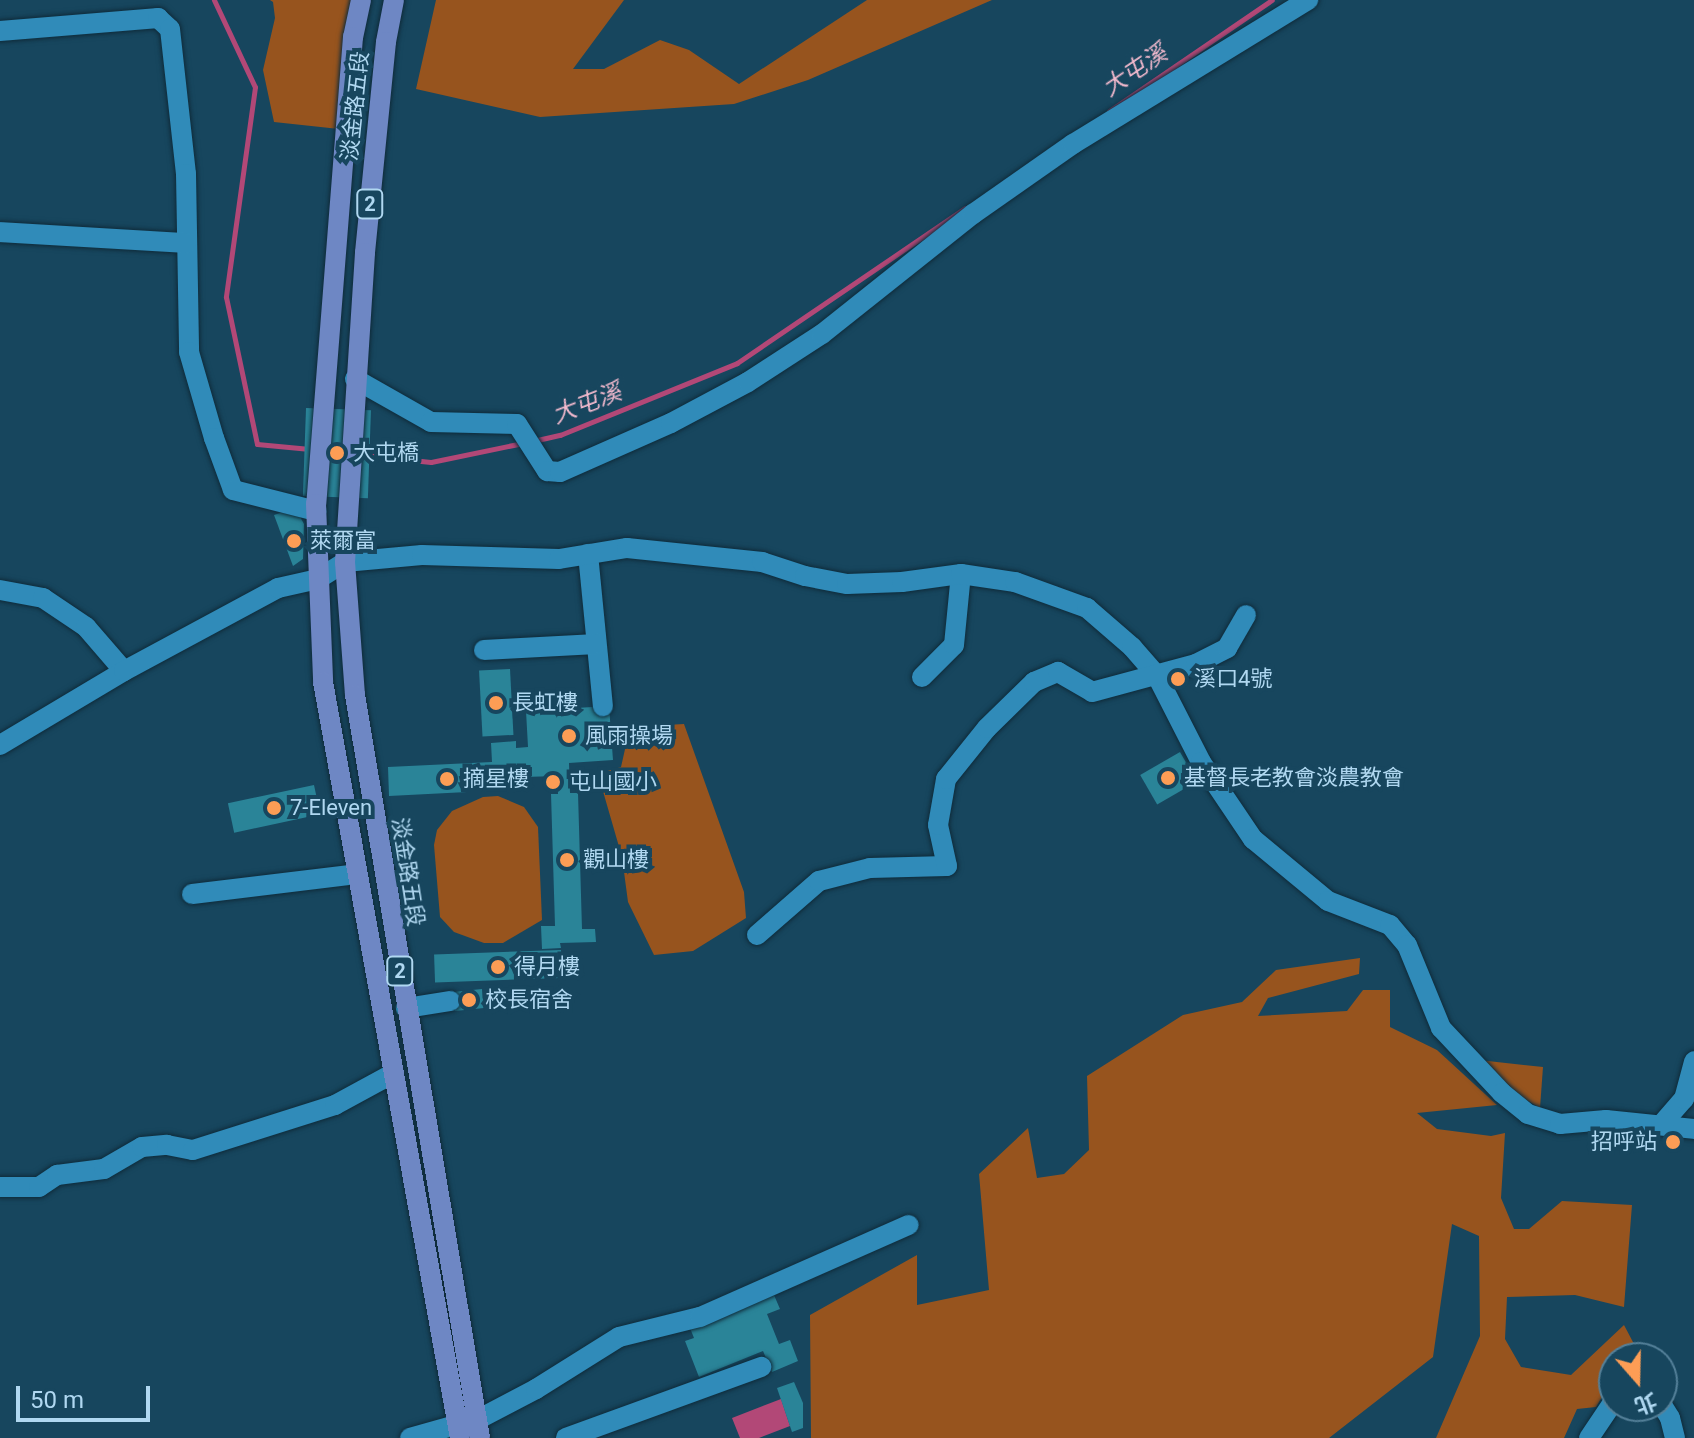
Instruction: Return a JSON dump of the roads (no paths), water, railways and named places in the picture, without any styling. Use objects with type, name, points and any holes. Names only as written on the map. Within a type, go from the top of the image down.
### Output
[{"type":"main road","name":"淡金路五段","points":[[316,507],[353,37],[361,0]]},
{"type":"main road","name":"淡金路五段","points":[[394,0],[386,42],[355,379],[345,562],[355,695],[406,1008],[469,1430]]},
{"type":"main road","name":"2","points":[[316,507],[323,682],[394,1073],[469,1430]]},
{"type":"main road","points":[[349,829],[375,823]]},
{"type":"street","points":[[355,379],[431,422],[517,424],[547,471],[560,472],[671,423],[748,382],[822,334],[973,214],[1073,144],[1308,0]]},
{"type":"street","points":[[0,31],[158,18],[170,29],[186,174],[189,352],[233,490],[316,507]]},
{"type":"street","points":[[0,232],[186,243]]},
{"type":"street","points":[[0,745],[124,671],[278,588],[318,579],[345,562],[422,555],[559,559],[627,548],[762,562],[805,576],[847,584],[902,582],[961,574],[1015,582],[1087,608],[1132,647],[1157,676],[1201,762],[1253,839],[1328,901],[1390,925],[1407,945],[1441,1028],[1502,1093],[1528,1114],[1560,1124],[1606,1120],[1694,1129]]},
{"type":"street","points":[[588,554],[603,706]]},
{"type":"street","points":[[922,677],[954,645],[961,574]]},
{"type":"street","points":[[0,590],[43,598],[76,619],[124,671]]},
{"type":"street","points":[[757,935],[819,881],[870,868],[947,866],[938,825],[946,779],[987,728],[1034,682],[1058,672],[1092,692],[1196,664],[1227,648],[1246,615]]},
{"type":"street","points":[[484,650],[596,644]]},
{"type":"street","points":[[192,894],[357,874]]},
{"type":"street","points":[[406,1008],[450,1001]]},
{"type":"street","points":[[1661,1125],[1684,1099],[1694,1061]]},
{"type":"street","points":[[0,1187],[39,1187],[57,1175],[104,1169],[142,1147],[167,1145],[193,1150],[335,1105],[394,1073]]},
{"type":"street","points":[[410,1438],[469,1430],[619,1337],[700,1317],[909,1225]]},
{"type":"street","points":[[566,1438],[761,1367]]},
{"type":"waterway","name":"大屯溪","points":[[214,0],[255,87],[226,297],[257,444],[310,449]]},
{"type":"waterway","name":"大屯溪","points":[[1109,111],[1272,0]]},
{"type":"waterway","name":"大屯溪","points":[[533,441],[560,435],[737,363],[965,208]]},
{"type":"waterway","name":"大屯溪","points":[[364,455],[431,462],[523,443]]},
{"type":"place","name":"大屯橋","points":[[337,453]]},
{"type":"place","name":"萊爾富","points":[[294,541]]},
{"type":"place","name":"溪口4號","points":[[1178,679]]},
{"type":"place","name":"長虹樓","points":[[496,703]]},
{"type":"place","name":"風雨操場","points":[[569,736]]},
{"type":"place","name":"基督長老教會淡農教會","points":[[1168,778]]},
{"type":"place","name":"摘星樓","points":[[447,779]]},
{"type":"place","name":"屯山國小","points":[[553,782]]},
{"type":"place","name":"7-Eleven","points":[[274,808]]},
{"type":"place","name":"觀山樓","points":[[567,860]]},
{"type":"place","name":"得月樓","points":[[498,967]]},
{"type":"place","name":"校長宿舍","points":[[469,1000]]},
{"type":"place","name":"招呼站","points":[[1673,1142]]}]
